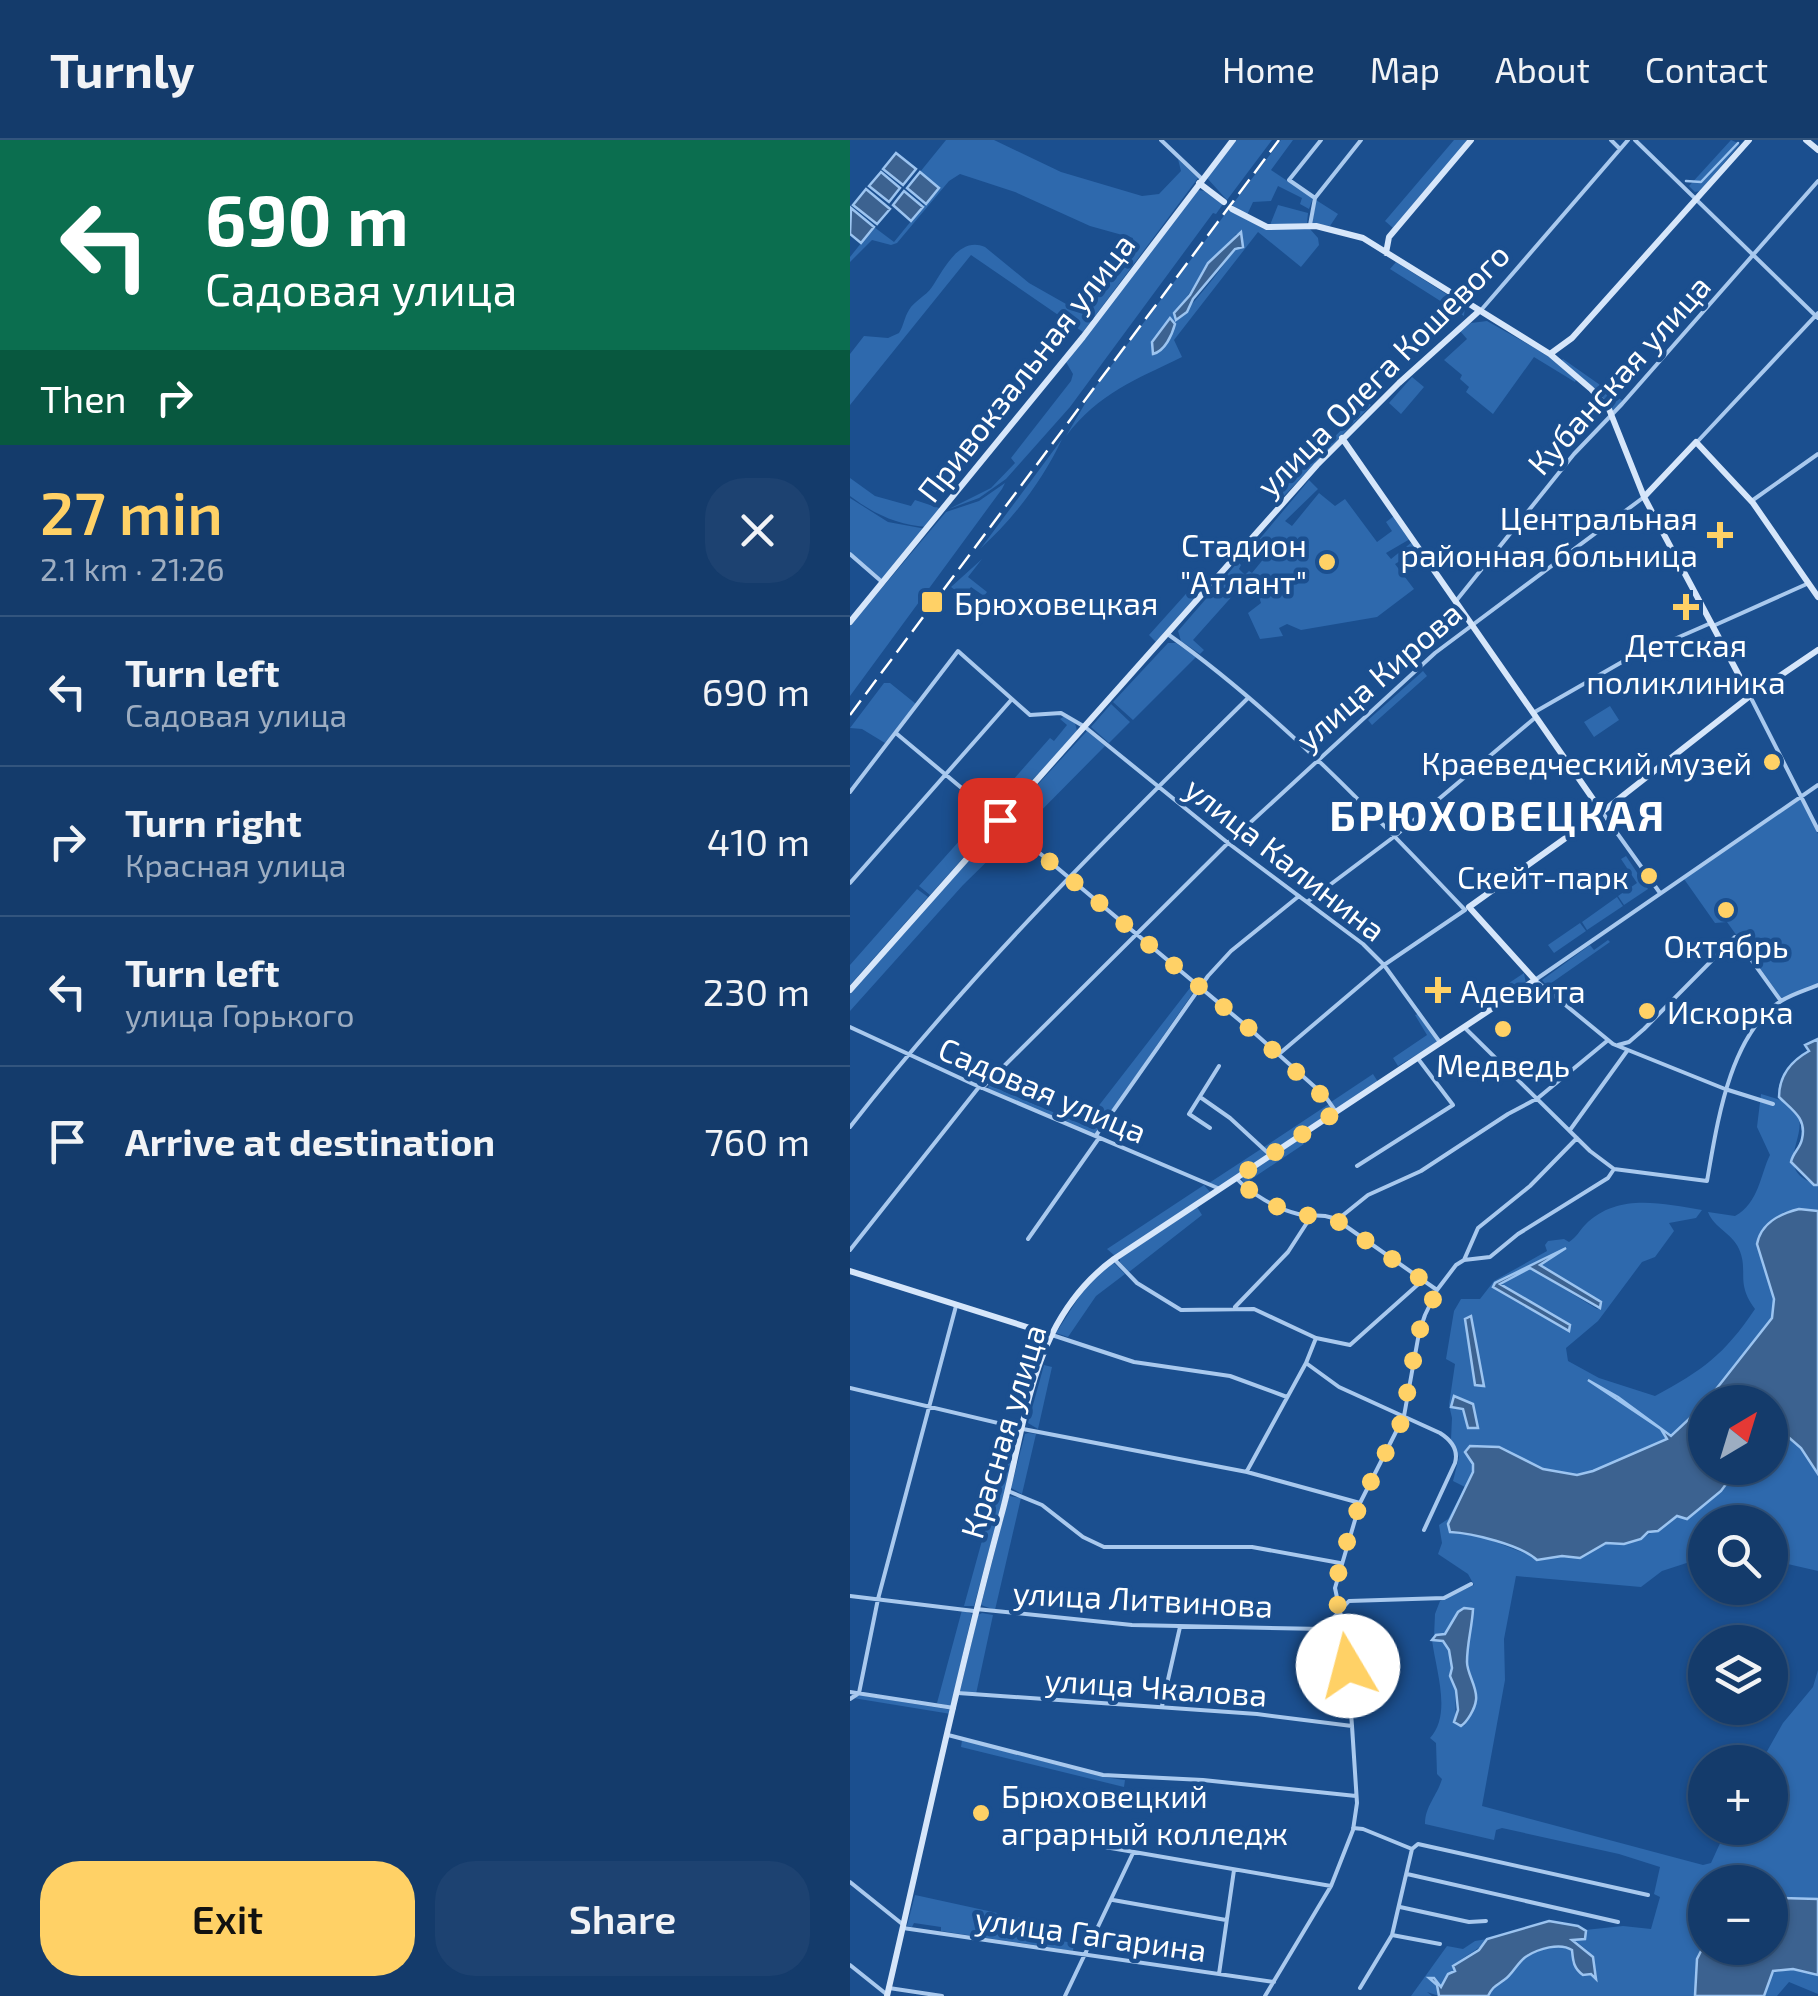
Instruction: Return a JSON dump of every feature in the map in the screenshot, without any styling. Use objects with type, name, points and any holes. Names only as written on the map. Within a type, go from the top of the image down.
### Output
[{"type":"street","points":[[1160,140],[1224,202]]},
{"type":"street","name":"Привокзальная улица","points":[[850,622],[1083,337],[1233,140]]},
{"type":"street","points":[[1315,198],[1289,180],[1321,140]]},
{"type":"street","points":[[1310,225],[1315,198],[1362,140]]},
{"type":"street","points":[[1386,254],[1389,238],[1471,140]]},
{"type":"street","points":[[1611,140],[1620,149]]},
{"type":"street","points":[[1632,140],[1817,316]]},
{"type":"street","name":"улица Олега Кошевого","points":[[850,990],[1342,438],[1478,312],[1632,140]]},
{"type":"street","points":[[1550,354],[1572,338],[1749,140]]},
{"type":"street","points":[[1806,140],[1818,150]]},
{"type":"street","name":"Кубанская улица","points":[[1456,601],[1570,458],[1818,181]]},
{"type":"street","points":[[1232,209],[1267,227],[1310,225],[1352,233],[1550,354],[1595,392],[1612,414],[1644,497],[1818,830]]},
{"type":"street","name":"улица Кирова","points":[[850,1250],[981,1088],[1228,843],[1434,653],[1644,497],[1817,316]]},
{"type":"street","points":[[1342,438],[1660,894]]},
{"type":"street","points":[[1306,902],[1395,836],[1535,715],[1622,662],[1815,589],[1752,501],[1696,442]]},
{"type":"street","points":[[1752,501],[1818,454]]},
{"type":"street","points":[[850,554],[884,583]]},
{"type":"street","points":[[1168,635],[1204,660],[1316,760],[1534,980],[1607,1040],[1725,1089],[1773,1104]]},
{"type":"street","points":[[1280,1054],[1384,965],[1602,812],[1750,696],[1818,650]]},
{"type":"street","points":[[850,792],[958,651],[1030,715],[1061,713],[1085,727]]},
{"type":"street","points":[[850,884],[1012,699]]},
{"type":"street","points":[[850,1127],[907,1054],[1067,877],[1247,699]]},
{"type":"street","name":"улица Калинина","points":[[1085,727],[1228,843],[1363,944],[1384,965],[1440,1043]]},
{"type":"street","points":[[897,734],[1280,1054],[1336,1112]]},
{"type":"street","name":"Красная улица","points":[[888,1994],[956,1692],[1023,1430],[1052,1335],[1084,1286],[1114,1259],[1534,980],[1818,784]]},
{"type":"street","points":[[1028,1239],[1199,986],[1231,952],[1300,896]]},
{"type":"street","points":[[1617,1046],[1630,1042],[1736,937],[1781,1001]]},
{"type":"street","points":[[1464,1027],[1614,1170],[1707,1181],[1725,1089],[1752,1033],[1781,1001],[1818,985]]},
{"type":"street","name":"Садовая улица","points":[[850,1027],[981,1088],[1220,1189]]},
{"type":"street","points":[[1336,1220],[1368,1195],[1421,1171],[1538,1098],[1607,1040]]},
{"type":"street","points":[[1570,1130],[1628,1051]]},
{"type":"street","points":[[1356,1166],[1453,1105],[1418,1058]]},
{"type":"street","points":[[1210,1128],[1189,1114],[1219,1066]]},
{"type":"street","points":[[1200,1096],[1271,1155]]},
{"type":"street","points":[[1464,1260],[1478,1228],[1530,1186],[1577,1138]]},
{"type":"street","points":[[1265,1996],[1331,1886],[1353,1828],[1356,1796],[1352,1726],[1345,1635],[1335,1588],[1360,1503],[1404,1416],[1418,1334],[1437,1290],[1453,1268],[1464,1260],[1494,1254],[1518,1234],[1608,1178],[1614,1170]]},
{"type":"street","points":[[1236,1178],[1251,1192],[1296,1214],[1324,1214],[1336,1220],[1437,1290]]},
{"type":"street","points":[[1234,1308],[1288,1252],[1312,1215]]},
{"type":"street","points":[[1114,1259],[1137,1283],[1177,1308],[1189,1312],[1258,1310],[1316,1338],[1354,1344],[1423,1280]]},
{"type":"street","points":[[850,1271],[1134,1362],[1230,1376],[1287,1397]]},
{"type":"street","points":[[859,1693],[878,1599],[956,1304]]},
{"type":"street","points":[[1246,1472],[1316,1338]]},
{"type":"street","points":[[1306,1363],[1339,1387],[1444,1436],[1457,1455],[1424,1530]]},
{"type":"street","points":[[850,1388],[1023,1430],[1246,1472],[1360,1503]]},
{"type":"street","points":[[1008,1491],[1042,1505],[1074,1531],[1104,1547],[1252,1547],[1340,1563]]},
{"type":"street","points":[[1323,1629],[1352,1600],[1444,1598],[1471,1584]]},
{"type":"street","name":"улица Литвинова","points":[[850,1596],[1110,1624],[1323,1629],[1345,1635]]},
{"type":"street","points":[[1161,1708],[1180,1627]]},
{"type":"street","name":"улица Чкалова","points":[[956,1692],[992,1698],[1257,1714],[1352,1726]]},
{"type":"street","points":[[850,1695],[859,1693],[954,1708]]},
{"type":"street","points":[[948,1735],[1103,1775],[1203,1780],[1356,1796]]},
{"type":"street","points":[[1353,1828],[1412,1849]]},
{"type":"street","points":[[1360,1988],[1392,1935],[1412,1849],[1418,1844],[1648,1895]]},
{"type":"street","points":[[1105,1847],[1331,1886]]},
{"type":"street","points":[[1064,1996],[1133,1853]]},
{"type":"street","points":[[1219,1974],[1234,1870]]},
{"type":"street","points":[[1407,1874],[1618,1922]]},
{"type":"street","points":[[850,1882],[903,1926]]},
{"type":"street","points":[[1111,1900],[1226,1920]]},
{"type":"street","points":[[1400,1906],[1468,1922],[1486,1921]]},
{"type":"street","name":"улица Гагарина","points":[[903,1926],[1274,1982]]},
{"type":"street","points":[[1392,1935],[1440,1944]]},
{"type":"street","points":[[850,1965],[888,1994],[942,1996]]},
{"type":"shaded area","points":[[946,140],[994,140],[1061,172],[1142,196],[1159,194],[1181,171],[1178,159],[1198,178],[1083,332],[971,255],[850,405],[850,354],[864,336],[888,338],[899,333],[911,307],[929,290],[953,256],[967,246],[985,247],[1029,283],[1082,313],[1128,258],[1133,238],[1090,226],[1015,192],[960,174],[949,181],[897,243],[872,240],[850,262],[874,227],[894,242],[938,188],[920,172]]},
{"type":"shaded area","points":[[1236,140],[1272,140],[1227,200],[1207,178]]},
{"type":"shaded area","points":[[1281,140],[1293,140],[1271,170],[1313,198],[1309,209],[1300,204],[1302,198],[1278,186],[1271,201],[1253,202],[1247,215],[1232,205]]},
{"type":"shaded area","points":[[1454,140],[1468,140],[1393,228],[1385,221]]},
{"type":"shaded area","points":[[1731,140],[1740,144],[1695,192],[1689,186]]},
{"type":"shaded area","points":[[896,153],[916,169],[903,185],[883,169]]},
{"type":"shaded area","points":[[881,172],[900,188],[889,202],[869,186]]},
{"type":"shaded area","points":[[920,172],[939,188],[926,204],[907,188]]},
{"type":"shaded area","points":[[866,189],[890,209],[877,224],[853,205]]},
{"type":"shaded area","points":[[1198,190],[1223,204],[1070,407],[1006,479],[979,498],[949,509],[991,488],[1015,463],[1011,458],[1071,381],[1073,374],[1066,362]]},
{"type":"shaded area","points":[[904,191],[923,207],[911,221],[893,205]]},
{"type":"shaded area","points":[[1316,200],[1338,214],[1330,226],[1312,224]]},
{"type":"shaded area","points":[[1278,205],[1308,213],[1307,223],[1270,225]]},
{"type":"shaded area","points":[[851,208],[874,227],[861,243],[850,234]]},
{"type":"shaded area","points":[[1229,209],[1264,229],[1310,229],[1318,238],[1319,245],[1301,267],[1258,232],[1174,340],[1182,357],[1105,398],[1066,436],[1093,390]],"holes":[[[1236,234],[1242,234],[1243,246],[1235,249],[1197,299],[1175,319],[1174,313],[1208,264]]]},
{"type":"shaded area","points":[[1241,232],[1243,247],[1235,249],[1193,299],[1187,312],[1176,320],[1174,313],[1190,295],[1208,263]]},
{"type":"shaded area","points":[[1396,262],[1465,306],[1464,316],[1390,269]]},
{"type":"shaded area","points":[[1170,318],[1175,324],[1170,338],[1153,354],[1152,342]]},
{"type":"shaded area","points":[[1487,321],[1549,356],[1577,378],[1575,382],[1534,357],[1493,414],[1466,392],[1469,387],[1460,379],[1462,375],[1444,360],[1467,339],[1460,331],[1471,323]]},
{"type":"shaded area","points":[[1563,359],[1623,401],[1612,411]]},
{"type":"shaded area","points":[[1412,377],[1424,387],[1401,414],[1389,403]]},
{"type":"shaded area","points":[[1368,403],[1371,405],[1282,498],[1277,495]]},
{"type":"shaded area","points":[[1062,439],[1027,498],[981,548]]},
{"type":"shaded area","points":[[850,478],[875,496],[911,506],[915,500],[942,509],[928,527],[896,521],[850,496]]},
{"type":"shaded area","name":"Стадион \"Атлант\"","points":[[1309,480],[1318,489],[1285,521],[1292,526],[1319,493],[1335,506],[1345,499],[1377,542],[1392,531],[1386,522],[1394,516],[1410,539],[1386,553],[1391,559],[1412,542],[1418,550],[1395,564],[1414,589],[1377,617],[1301,630],[1287,624],[1279,628],[1283,636],[1260,639],[1248,613],[1261,603],[1252,574],[1193,640],[1204,650],[1200,654],[1181,641],[1178,631],[1238,562],[1245,575],[1252,573],[1274,546],[1267,540],[1246,564],[1242,560]]},
{"type":"shaded area","points":[[1005,483],[850,696],[850,626],[946,512],[979,501]]},
{"type":"shaded area","points":[[850,498],[888,522],[926,529],[883,580],[850,552]]},
{"type":"shaded area","points":[[982,559],[968,577],[987,592],[984,596],[971,587],[962,600],[951,587]]},
{"type":"shaded area","points":[[1193,582],[1202,590],[1156,642],[1149,635]]},
{"type":"shaded area","points":[[1168,643],[1176,643],[1196,657],[1133,720],[1113,702]]},
{"type":"shaded area","points":[[1423,671],[1427,676],[1372,725],[1368,720]]},
{"type":"shaded area","points":[[884,683],[890,683],[916,704],[885,743],[862,729],[850,728]]},
{"type":"shaded area","points":[[1111,704],[1130,722],[1109,743],[1091,727]]},
{"type":"shaded area","points":[[1610,706],[1619,720],[1594,737],[1584,722]]},
{"type":"shaded area","points":[[1065,716],[1075,723],[1077,731],[999,817],[989,807],[1050,738],[1054,741],[1067,725],[1060,719]]},
{"type":"shaded area","points":[[1087,731],[1105,746],[1019,833],[1006,819]]},
{"type":"shaded area","points":[[1802,798],[1818,834],[1818,984],[1782,999],[1727,922],[1715,923],[1684,879]]},
{"type":"shaded area","points":[[986,811],[996,821],[930,895],[919,886]]},
{"type":"shaded area","points":[[998,828],[1013,836],[963,885],[850,1011],[850,994]]},
{"type":"shaded area","points":[[1626,856],[1648,889],[1624,905],[1618,896],[1637,883],[1621,859]]},
{"type":"shaded area","points":[[917,889],[928,897],[850,985],[850,965]]},
{"type":"shaded area","points":[[1617,897],[1623,906],[1587,930],[1582,922]]},
{"type":"shaded area","points":[[1580,923],[1586,931],[1554,953],[1548,945]]},
{"type":"shaded area","points":[[1608,940],[1547,986],[1542,980],[1590,945],[1594,950]]},
{"type":"shaded area","points":[[1524,973],[1526,984],[1490,1008],[1485,999]]},
{"type":"shaded area","points":[[1193,984],[1197,987],[1108,1116],[1097,1108]]},
{"type":"shaded area","points":[[1415,1015],[1438,1042],[1398,1066],[1393,1058],[1427,1035]]},
{"type":"shaded area","points":[[1818,1039],[1818,1185],[1814,1185],[1791,1162],[1801,1142],[1802,1125],[1779,1097],[1787,1070],[1809,1051],[1805,1045]]},
{"type":"shaded area","points":[[1373,1074],[1378,1082],[1337,1109],[1331,1102]]},
{"type":"shaded area","points":[[989,1085],[1093,1129],[1100,1121],[1103,1123],[1095,1135],[988,1089]]},
{"type":"shaded area","points":[[1761,1094],[1789,1104],[1798,1116],[1795,1169],[1818,1185],[1818,1211],[1784,1212],[1758,1237],[1774,1299],[1771,1321],[1721,1385],[1688,1385],[1688,1420],[1671,1437],[1662,1431],[1667,1438],[1577,1475],[1543,1469],[1499,1447],[1470,1446],[1473,1472],[1448,1527],[1451,1533],[1480,1536],[1542,1560],[1580,1558],[1606,1543],[1641,1539],[1677,1517],[1688,1516],[1688,1563],[1662,1571],[1641,1587],[1516,1576],[1504,1639],[1505,1680],[1482,1806],[1703,1865],[1688,1865],[1688,1965],[1697,1965],[1695,1996],[1488,1996],[1525,1958],[1550,1947],[1572,1950],[1572,1962],[1577,1970],[1597,1977],[1595,1967],[1593,1970],[1590,1965],[1586,1970],[1575,1962],[1576,1946],[1588,1964],[1591,1957],[1595,1963],[1588,1951],[1572,1938],[1587,1933],[1585,1930],[1623,1926],[1651,1929],[1660,1897],[1654,1894],[1660,1867],[1502,1828],[1496,1830],[1494,1840],[1425,1824],[1442,1779],[1437,1774],[1436,1743],[1430,1738],[1437,1728],[1441,1705],[1432,1640],[1443,1641],[1452,1660],[1456,1725],[1464,1726],[1470,1716],[1474,1695],[1467,1651],[1472,1608],[1458,1612],[1445,1634],[1434,1637],[1440,1601],[1474,1585],[1468,1574],[1438,1554],[1442,1543],[1439,1525],[1448,1519],[1465,1487],[1453,1481],[1459,1457],[1451,1439],[1449,1405],[1455,1364],[1446,1359],[1454,1311],[1461,1299],[1480,1299],[1494,1281],[1547,1251],[1548,1241],[1569,1242],[1585,1225],[1612,1208],[1641,1203],[1702,1210],[1696,1218],[1669,1223],[1674,1231],[1655,1257],[1642,1262],[1598,1321],[1566,1348],[1568,1361],[1599,1378],[1655,1396],[1700,1369],[1733,1338],[1755,1309],[1745,1291],[1739,1249],[1708,1212],[1735,1216],[1749,1204],[1758,1188],[1770,1155],[1757,1127]],"holes":[[[1566,1248],[1539,1265],[1601,1302],[1597,1309],[1530,1268],[1500,1284],[1570,1325],[1569,1331],[1493,1285]]]},
{"type":"shaded area","points":[[1329,1104],[1332,1112],[1271,1153],[1264,1147]]},
{"type":"shaded area","points":[[1300,1138],[1304,1144],[1244,1184],[1241,1177]]},
{"type":"shaded area","points":[[1261,1149],[1267,1156],[1220,1187],[1209,1183]]},
{"type":"shaded area","points":[[1204,1185],[1210,1192],[1115,1256],[1107,1249]]},
{"type":"shaded area","points":[[1197,1207],[1202,1215],[1129,1272],[1120,1262],[1120,1258]]},
{"type":"shaded area","points":[[1799,1209],[1818,1211],[1818,1474],[1801,1448],[1788,1437],[1788,1385],[1719,1385],[1772,1318],[1774,1299],[1757,1244],[1762,1230]]},
{"type":"shaded area","points":[[1566,1248],[1540,1265],[1601,1302],[1600,1308],[1530,1268],[1500,1284],[1570,1325],[1569,1331],[1493,1287]]},
{"type":"shaded area","points":[[1113,1262],[1125,1274],[1096,1296],[1068,1337],[1056,1333],[1086,1286]]},
{"type":"shaded area","points":[[1471,1316],[1484,1386],[1475,1385],[1465,1319]]},
{"type":"shaded area","points":[[1044,1365],[1052,1367],[1038,1429],[1028,1423]]},
{"type":"shaded area","points":[[1588,1380],[1618,1397],[1671,1436],[1688,1420],[1688,1485],[1725,1485],[1704,1505],[1688,1505],[1687,1519],[1677,1516],[1641,1539],[1624,1544],[1606,1543],[1580,1558],[1537,1560],[1496,1541],[1450,1532],[1448,1524],[1473,1472],[1465,1452],[1470,1446],[1499,1447],[1543,1469],[1577,1475],[1667,1439],[1661,1429]]},
{"type":"shaded area","points":[[1454,1396],[1473,1404],[1478,1428],[1468,1428],[1463,1409],[1451,1407]]},
{"type":"shaded area","points":[[1013,1428],[1020,1435],[974,1606],[964,1606]]},
{"type":"shaded area","points":[[1028,1433],[1036,1434],[1022,1494],[1011,1488]]},
{"type":"shaded area","points":[[1788,1436],[1818,1474],[1818,1571],[1788,1564],[1788,1505],[1705,1505],[1725,1485],[1788,1485]]},
{"type":"shaded area","points":[[1009,1496],[1021,1498],[995,1610],[981,1605]]},
{"type":"shaded area","points":[[1464,1608],[1473,1609],[1467,1662],[1476,1695],[1472,1711],[1461,1726],[1454,1722],[1458,1710],[1449,1650],[1443,1641],[1432,1640],[1445,1634]]},
{"type":"shaded area","points":[[962,1610],[972,1614],[951,1706],[937,1703]]},
{"type":"shaded area","points":[[978,1615],[993,1615],[976,1694],[960,1691]]},
{"type":"shaded area","points":[[1818,1670],[1818,1899],[1788,1900],[1788,1865],[1703,1865],[1711,1863],[1719,1845],[1788,1845],[1788,1745],[1771,1745],[1813,1687]]},
{"type":"shaded area","points":[[859,1695],[952,1710],[951,1714],[853,1698]]},
{"type":"shaded area","points":[[962,1740],[1125,1780],[1124,1787],[961,1747]]},
{"type":"shaded area","points":[[915,1895],[1066,1928],[1061,1941],[1074,1943],[1073,1951],[941,1931],[941,1927],[914,1923],[907,1926]]},
{"type":"shaded area","points":[[1788,1898],[1818,1899],[1818,1975],[1793,1969],[1773,1971],[1764,1996],[1695,1996],[1697,1965],[1788,1965]]},
{"type":"shaded area","points":[[1549,1921],[1586,1931],[1585,1939],[1572,1940],[1593,1957],[1596,1979],[1577,1970],[1572,1950],[1555,1947],[1524,1958],[1488,1996],[1439,1996],[1437,1985],[1429,1978],[1441,1987],[1448,1974],[1455,1971],[1453,1966],[1479,1950],[1487,1939]]},
{"type":"shaded area","points":[[1487,1939],[1453,1966],[1455,1971],[1448,1974],[1440,1988],[1439,1984],[1430,1979],[1437,1985],[1439,1996],[1427,1992],[1432,1996],[1411,1996],[1447,1946],[1463,1949]]},
{"type":"shaded area","points":[[1793,1969],[1818,1975],[1818,1994],[1789,1982],[1777,1996],[1764,1996],[1771,1973]]},
{"type":"waterway","points":[[1686,181],[1701,182],[1738,143]]},
{"type":"railway","points":[[850,715],[1279,140]]},
{"type":"place","name":"Центральная районная больница","points":[[1720,535]]},
{"type":"place","name":"Стадион \"Атлант\"","points":[[1327,562]]},
{"type":"place","name":"Брюховецкая","points":[[932,602]]},
{"type":"place","name":"Детская поликлиника","points":[[1686,607]]},
{"type":"place","name":"Краеведческий музей","points":[[1772,762]]},
{"type":"place","name":"Скейт-парк","points":[[1649,876]]},
{"type":"place","name":"Октябрь","points":[[1726,910]]},
{"type":"place","name":"Адевита","points":[[1438,990]]},
{"type":"place","name":"Искорка","points":[[1647,1011]]},
{"type":"place","name":"Медведь","points":[[1503,1029]]},
{"type":"place","name":"Брюховецкий аграрный колледж","points":[[981,1813]]},
{"type":"district","name":"БРЮХОВЕЦКАЯ","points":[[1498,814]]},
{"type":"route","points":[[1000,820],[1280,1054],[1331,1104],[1336,1112],[1236,1178],[1242,1185],[1292,1212],[1320,1213],[1336,1220],[1437,1290],[1418,1334],[1402,1421],[1360,1503],[1340,1563],[1335,1594],[1348,1666]]}]
